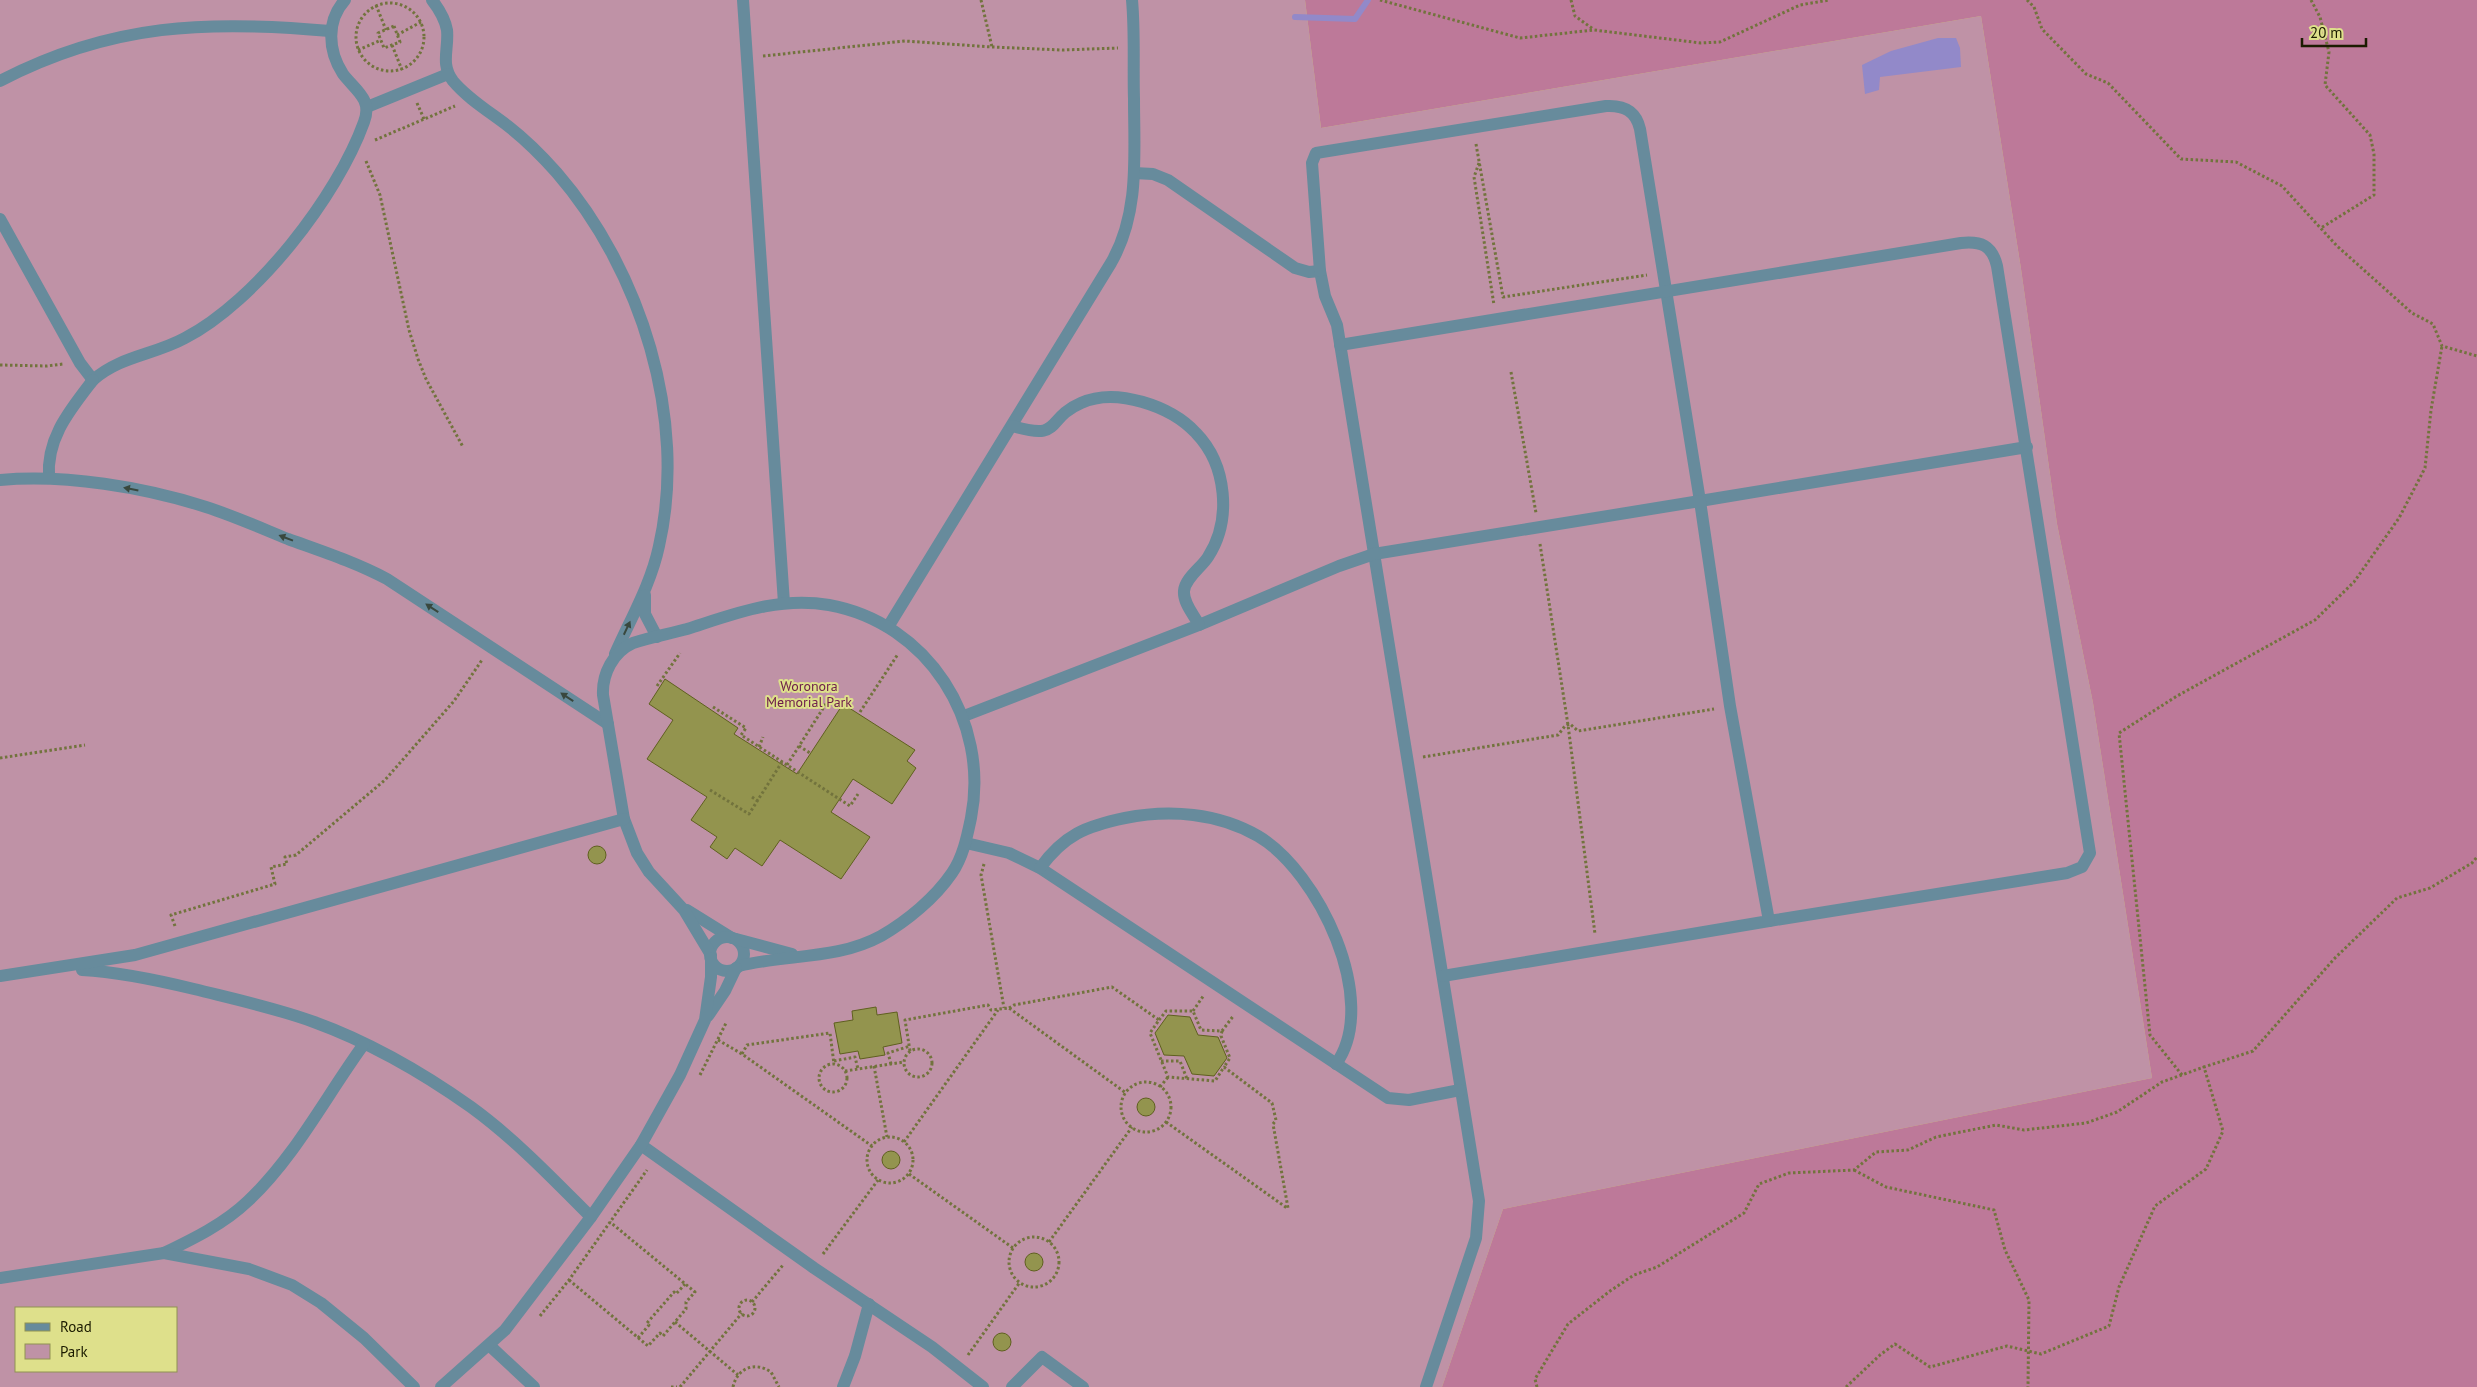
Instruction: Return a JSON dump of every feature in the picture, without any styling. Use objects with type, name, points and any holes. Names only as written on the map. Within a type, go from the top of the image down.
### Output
[{"type":"lane","points":[[49,478],[50,452],[58,429],[67,413],[93,380],[107,368],[173,344],[214,320],[257,281],[296,238],[326,196],[353,149],[365,121],[367,108],[358,89],[339,67],[334,54],[330,31],[336,12],[345,0]]},
{"type":"lane","points":[[432,0],[440,11],[447,30],[445,62],[448,74],[458,87],[529,144],[563,180],[598,230],[637,309],[660,389],[668,459],[662,534],[645,592],[611,664],[603,683],[624,818],[642,862],[679,904],[720,969],[727,971],[763,960],[828,954],[854,947],[879,937],[899,924],[947,881],[966,843],[974,804],[974,753],[964,716],[937,669],[907,641],[888,627],[844,608],[816,603],[784,603],[762,606],[626,647],[611,664]]},
{"type":"lane","points":[[743,0],[784,603]]},
{"type":"lane","points":[[888,627],[1116,254],[1130,214],[1134,173],[1132,0]]},
{"type":"lane","points":[[0,81],[72,49],[157,29],[231,25],[330,31]]},
{"type":"lane","points":[[367,108],[448,74]]},
{"type":"lane","points":[[1426,1387],[1467,1269],[1478,1227],[1479,1201],[1340,345],[1320,271],[1313,156],[1320,152],[1612,106],[1622,107],[1631,111],[1640,128],[1700,501],[1730,706],[1769,921]]},
{"type":"lane","points":[[1134,173],[1164,177],[1295,268],[1309,272],[1320,271]]},
{"type":"lane","points":[[0,219],[78,358],[93,380]]},
{"type":"lane","points":[[1340,345],[1666,290],[1975,242],[1984,244],[1993,253],[1997,266],[2027,447],[2089,837],[2088,858],[2078,870],[1443,976]]},
{"type":"lane","points":[[1012,426],[1035,432],[1044,431],[1081,403],[1094,399],[1113,399],[1146,402],[1162,408],[1197,434],[1207,447],[1216,468],[1224,505],[1220,531],[1214,549],[1202,567],[1187,582],[1184,591],[1189,608],[1199,625]]},
{"type":"lane","points":[[964,716],[1199,625],[1345,564],[1374,554],[2027,447]]},
{"type":"lane","points":[[0,480],[49,478],[133,489],[220,512],[371,570],[608,724]]},
{"type":"lane","points":[[645,592],[646,614],[657,637]]},
{"type":"lane","points":[[1040,868],[1058,846],[1078,832],[1120,819],[1147,815],[1189,814],[1213,818],[1248,831],[1266,841],[1280,853],[1312,892],[1331,924],[1340,952],[1348,984],[1350,1015],[1348,1042],[1336,1064]]},
{"type":"lane","points":[[0,976],[42,971],[127,956],[187,941],[624,818]]},
{"type":"lane","points":[[966,843],[1009,853],[1040,868],[1380,1093],[1395,1100],[1409,1100],[1460,1090]]},
{"type":"lane","points":[[441,1387],[489,1345],[537,1290],[592,1217],[641,1144],[680,1075],[705,1020],[725,991],[738,967],[744,953],[743,947],[734,938],[679,904]]},
{"type":"lane","points":[[705,1020],[712,977],[711,956],[716,942],[722,938],[734,938],[804,957]]},
{"type":"lane","points":[[42,971],[95,970],[190,988],[314,1022],[364,1044],[399,1062],[471,1108],[512,1141],[592,1217]]},
{"type":"lane","points":[[0,1278],[164,1253],[202,1234],[248,1201],[287,1155],[364,1044]]},
{"type":"lane","points":[[641,1144],[814,1268],[869,1304],[983,1387]]},
{"type":"lane","points":[[164,1253],[249,1269],[292,1285],[340,1318],[414,1387]]},
{"type":"lane","points":[[843,1387],[855,1356],[869,1304]]},
{"type":"lane","points":[[489,1345],[534,1387]]},
{"type":"lane","points":[[1012,1387],[1042,1357],[1083,1387]]},
{"type":"path","points":[[982,0],[992,48]]},
{"type":"path","points":[[1380,0],[1520,38],[1594,30],[1701,43],[1720,42],[1800,5],[1829,0]]},
{"type":"path","points":[[1571,0],[1575,16],[1594,30]]},
{"type":"path","points":[[2027,0],[2034,7],[2042,29],[2086,74],[2108,83],[2181,159],[2236,162],[2282,186],[2337,246],[2412,313],[2433,324],[2442,346],[2431,410],[2425,468],[2398,518],[2354,582],[2315,620],[2176,696],[2119,732],[2150,1035],[2182,1075]]},
{"type":"path","points":[[2311,0],[2320,17],[2329,52],[2325,84],[2370,135],[2374,154],[2374,195],[2321,228]]},
{"type":"path","points":[[389,2],[402,5],[414,12],[421,22],[424,39],[422,50],[412,63],[402,69],[392,71],[376,68],[364,60],[358,50],[355,34],[358,24],[367,11],[376,5],[389,2]]},
{"type":"path","points":[[376,5],[386,30]]},
{"type":"path","points":[[397,35],[421,22]]},
{"type":"path","points":[[394,26],[400,42],[384,48],[378,33],[386,30],[394,26]]},
{"type":"path","points":[[358,50],[381,40]]},
{"type":"path","points":[[747,57],[905,41],[992,48],[1062,50],[1133,48]]},
{"type":"path","points":[[392,45],[402,69]]},
{"type":"path","points":[[463,447],[426,379],[418,359],[409,330],[380,195],[365,160],[353,149],[472,99]]},
{"type":"path","points":[[1474,128],[1503,297],[1663,272]]},
{"type":"path","points":[[1479,162],[1474,177],[1496,318]]},
{"type":"path","points":[[2442,346],[2477,356]]},
{"type":"path","points":[[0,365],[47,366],[78,358]]},
{"type":"path","points":[[1511,372],[1538,526],[1568,725],[1597,949]]},
{"type":"path","points":[[860,712],[907,641]]},
{"type":"path","points":[[187,941],[176,929],[171,915],[275,884],[271,867],[286,864],[285,857],[296,855],[385,780],[454,701],[491,647]]},
{"type":"path","points":[[657,686],[680,653]]},
{"type":"path","points":[[787,765],[829,699],[840,707]]},
{"type":"path","points":[[1568,725],[1570,724],[1578,731],[1730,706]]},
{"type":"path","points":[[713,707],[746,728],[741,735],[850,806],[858,794]]},
{"type":"path","points":[[1408,759],[1558,735],[1568,725]]},
{"type":"path","points":[[759,747],[763,737]]},
{"type":"path","points":[[0,758],[85,745]]},
{"type":"path","points":[[799,746],[810,753]]},
{"type":"path","points":[[710,790],[749,814],[782,762]]},
{"type":"path","points":[[752,797],[758,801]]},
{"type":"path","points":[[987,847],[981,875],[1004,1008]]},
{"type":"path","points":[[1854,1170],[1876,1152],[1908,1150],[1936,1137],[1996,1124],[2024,1130],[2086,1123],[2117,1112],[2162,1082],[2252,1051],[2334,959],[2397,898],[2430,888],[2472,863],[2477,857]]},
{"type":"path","points":[[910,1051],[918,1049],[929,1054],[932,1062],[929,1070],[923,1075],[912,1075],[906,1069],[904,1062],[910,1051],[910,1046],[905,1020],[988,1005],[991,1010],[1009,1008],[1014,1005],[1112,987],[1159,1020]]},
{"type":"path","points":[[1009,1008],[1126,1093]]},
{"type":"path","points":[[904,1142],[998,1009]]},
{"type":"path","points":[[1166,1011],[1193,1011],[1201,1030],[1222,1031],[1221,1036],[1230,1058],[1215,1081],[1168,1077],[1150,1033],[1166,1011]]},
{"type":"path","points":[[742,1054],[748,1046],[830,1033],[834,1062],[845,1071],[847,1079],[843,1087],[836,1091],[824,1088],[820,1081],[820,1072],[826,1066],[834,1062],[855,1057],[858,1069]]},
{"type":"path","points":[[718,1040],[742,1054],[872,1146]]},
{"type":"path","points":[[891,1064],[888,1053],[910,1046]]},
{"type":"path","points":[[1160,1060],[1180,1061],[1187,1079]]},
{"type":"path","points":[[845,1071],[904,1062]]},
{"type":"path","points":[[874,1066],[887,1137]]},
{"type":"path","points":[[1166,1122],[1288,1208],[1273,1124],[1276,1120],[1272,1103],[1224,1067]]},
{"type":"path","points":[[1846,1387],[1880,1354],[1895,1344],[1930,1368],[2006,1346],[2041,1354],[2109,1326],[2119,1287],[2155,1206],[2206,1169],[2223,1131],[2204,1067]]},
{"type":"path","points":[[1160,1087],[1168,1077]]},
{"type":"path","points":[[1144,1082],[1160,1087],[1169,1098],[1171,1106],[1166,1122],[1153,1131],[1145,1132],[1132,1127],[1124,1120],[1121,1104],[1126,1093],[1136,1084],[1144,1082]]},
{"type":"path","points":[[1049,1242],[1132,1127]]},
{"type":"path","points":[[887,1137],[896,1138],[904,1142],[913,1154],[913,1164],[909,1174],[897,1183],[887,1184],[878,1180],[871,1174],[867,1164],[872,1146],[887,1137]]},
{"type":"path","points":[[1537,1387],[1535,1379],[1568,1324],[1634,1275],[1657,1267],[1744,1213],[1759,1184],[1789,1173],[1854,1170],[1886,1187],[1994,1210],[2005,1250],[2029,1300],[2030,1352],[2028,1387]]},
{"type":"path","points":[[909,1174],[1014,1248]]},
{"type":"path","points":[[814,1268],[878,1180]]},
{"type":"path","points":[[569,1280],[648,1346],[660,1333],[664,1336],[686,1309],[686,1302],[694,1292],[610,1222]]},
{"type":"path","points":[[1030,1238],[1038,1238],[1049,1242],[1057,1252],[1059,1259],[1055,1275],[1043,1285],[1027,1286],[1020,1282],[1010,1269],[1009,1261],[1014,1248],[1022,1240],[1030,1238]]},
{"type":"path","points":[[752,1302],[793,1253]]},
{"type":"path","points":[[959,1368],[1020,1282]]},
{"type":"path","points":[[638,1338],[649,1325],[647,1323],[652,1317],[674,1292],[676,1294],[685,1284]]},
{"type":"path","points":[[745,1300],[752,1302],[755,1308],[752,1314],[746,1315],[742,1313],[740,1309],[741,1303],[745,1300]]},
{"type":"path","points":[[671,1387],[678,1387],[742,1313]]},
{"type":"path","points":[[675,1322],[738,1375]]},
{"type":"path","points":[[733,1387],[738,1375],[748,1368],[760,1367],[771,1372],[779,1387]]},
{"type":"green space","name":"Woronora Memorial Park","points":[[0,0],[1305,0],[1321,128],[1981,16],[2021,269],[2057,524],[2093,703],[2152,1078],[1503,1209],[1442,1387],[0,1387]]},
{"type":"shaded area","points":[[1305,0],[2477,0],[2477,1387],[1442,1387],[1503,1209],[2152,1078],[2093,703],[2057,524],[2021,269],[1981,16],[1321,128]]},
{"type":"shaded area","points":[[1938,38],[1956,38],[1960,48],[1961,67],[1880,77],[1879,90],[1865,94],[1862,65],[1891,51]]},
{"type":"building","points":[[665,679],[738,728],[734,734],[797,774],[843,704],[915,750],[907,761],[916,768],[892,804],[853,779],[831,812],[870,837],[841,879],[780,840],[762,866],[735,848],[727,859],[710,847],[717,837],[691,820],[707,797],[647,759],[673,720],[649,704]]},
{"type":"building","points":[[597,846],[603,849],[606,855],[603,861],[597,864],[591,861],[588,855],[591,849]]},
{"type":"building","points":[[876,1007],[877,1015],[897,1012],[902,1043],[883,1047],[885,1055],[860,1059],[858,1051],[840,1054],[834,1023],[853,1020],[852,1011]]},
{"type":"building","points":[[1168,1015],[1190,1017],[1198,1035],[1218,1037],[1227,1058],[1214,1076],[1192,1074],[1184,1056],[1164,1055],[1155,1033]]},
{"type":"building","points":[[1146,1098],[1154,1103],[1155,1107],[1150,1115],[1146,1116],[1138,1111],[1137,1107],[1142,1099]]},
{"type":"building","points":[[891,1151],[899,1156],[900,1160],[895,1168],[891,1169],[883,1164],[882,1160],[887,1152]]},
{"type":"building","points":[[1034,1253],[1040,1256],[1043,1262],[1040,1268],[1034,1271],[1028,1268],[1025,1262],[1028,1256]]},
{"type":"building","points":[[1002,1333],[1010,1338],[1011,1342],[1006,1350],[1002,1351],[994,1346],[993,1342],[998,1334]]},
{"type":"waterway","points":[[1295,17],[1355,19],[1368,0]]}]
